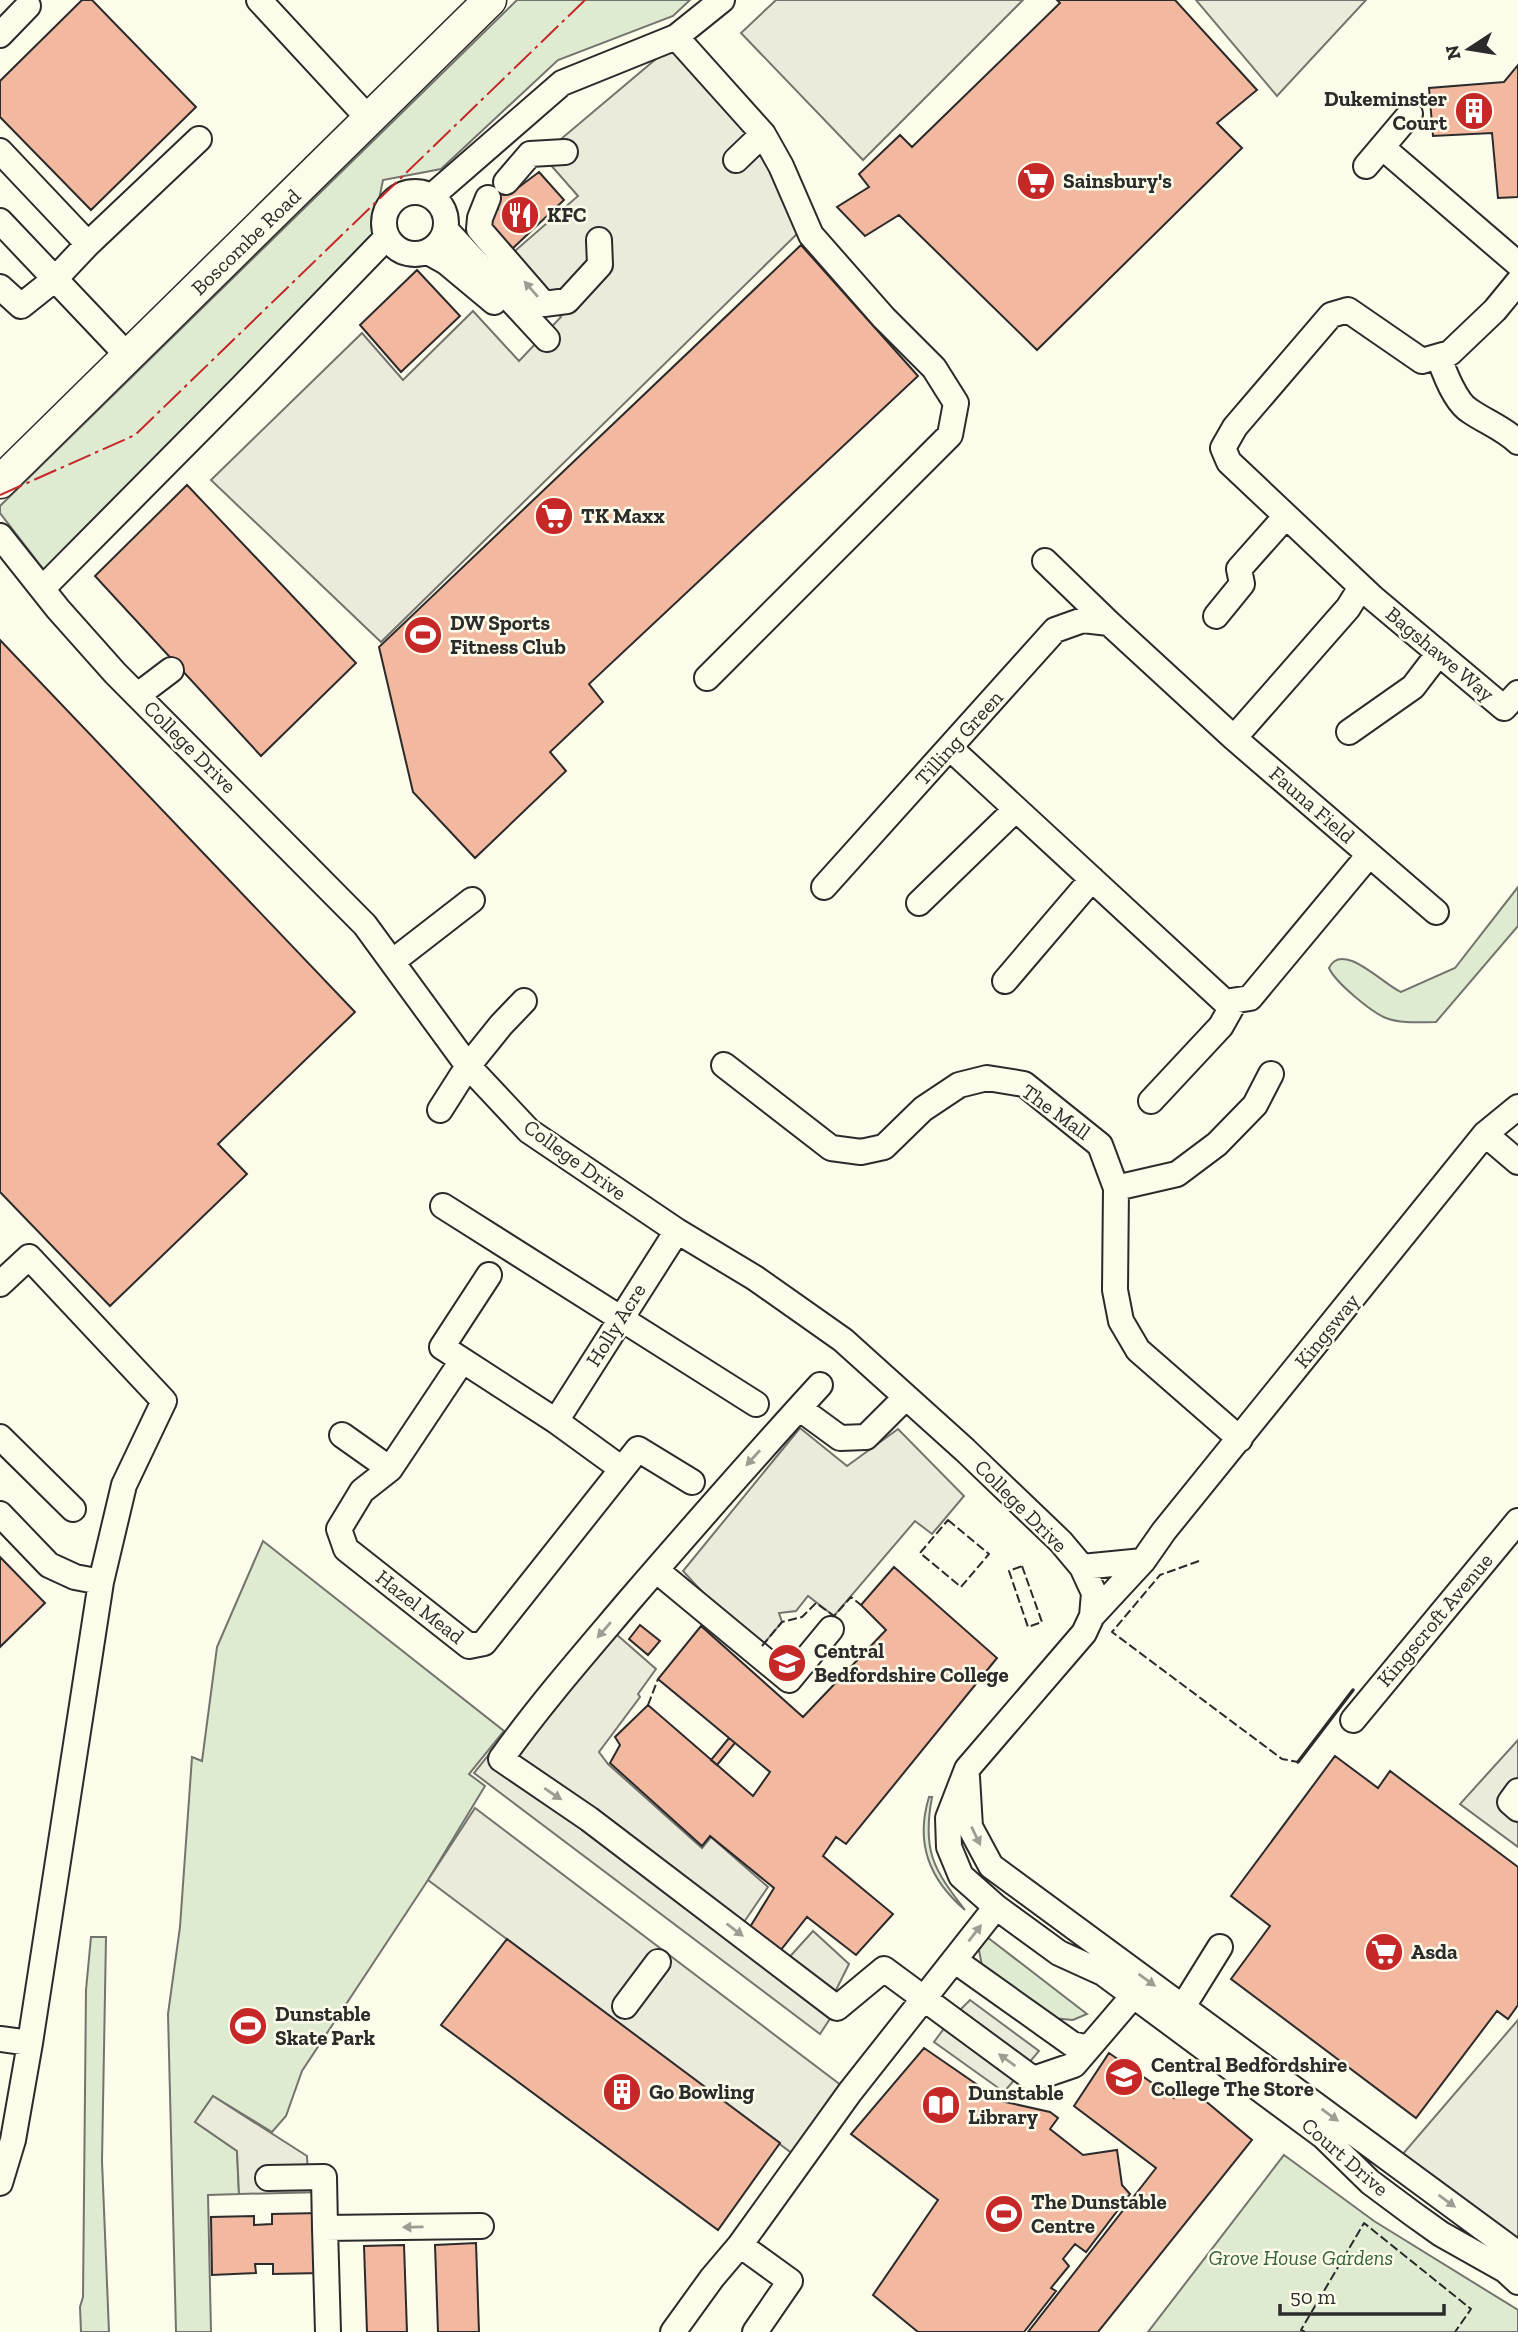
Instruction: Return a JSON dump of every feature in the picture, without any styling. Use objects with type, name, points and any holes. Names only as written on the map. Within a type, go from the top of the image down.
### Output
[{"type":"main road","name":"Boscombe Road","points":[[0,482],[490,0]]},
{"type":"street","points":[[259,0],[370,120]]},
{"type":"street","points":[[432,196],[562,83],[676,37],[723,0]]},
{"type":"street","points":[[0,36],[28,6]]},
{"type":"street","points":[[676,37],[764,134],[811,235],[884,318],[934,368],[956,404],[950,435],[707,678]]},
{"type":"street","points":[[1410,114],[1374,157],[1518,264]]},
{"type":"street","points":[[736,160],[764,134]]},
{"type":"street","points":[[0,287],[21,306],[55,279],[199,139]]},
{"type":"street","points":[[0,151],[88,244]]},
{"type":"street","points":[[565,152],[530,154],[497,190],[480,218],[479,229],[544,304],[567,301],[600,265],[599,240]]},
{"type":"street","points":[[416,191],[432,196],[440,203],[445,213],[446,230],[437,246],[417,255],[396,248],[387,237],[384,226],[384,215],[395,198],[416,191]]},
{"type":"street","points":[[0,220],[129,356]]},
{"type":"street","points":[[428,252],[446,262],[545,341],[446,230]]},
{"type":"street","points":[[43,588],[387,237]]},
{"type":"street","points":[[1518,282],[1460,345],[1439,357],[1446,376],[1466,410],[1504,428],[1518,442]]},
{"type":"street","name":"Bagshawe Way","points":[[1439,357],[1422,360],[1348,310],[1331,314],[1236,427],[1223,448],[1229,462],[1361,587],[1439,653],[1513,707]]},
{"type":"street","points":[[1216,616],[1242,584],[1239,569],[1286,516]]},
{"type":"street","name":"College Drive","points":[[0,536],[76,630],[365,925],[468,1066],[528,1131],[677,1231],[755,1278],[843,1340],[1023,1505],[1082,1567],[1094,1593],[1093,1616]]},
{"type":"street","points":[[1045,561],[1234,738],[1348,607],[1361,587]]},
{"type":"street","name":"Tilling Green","points":[[824,887],[1055,630],[1083,620],[1109,623]]},
{"type":"street","points":[[1349,732],[1413,687],[1439,653]]},
{"type":"street","points":[[138,695],[171,670]]},
{"type":"street","name":"Fauna Field","points":[[1234,738],[1436,912]]},
{"type":"street","points":[[950,748],[1225,1002],[1250,998],[1369,855]]},
{"type":"street","points":[[919,903],[1016,809]]},
{"type":"street","points":[[1005,981],[1092,879]]},
{"type":"street","points":[[392,962],[472,900]]},
{"type":"street","points":[[1151,1101],[1221,1026],[1235,1000]]},
{"type":"street","points":[[440,1110],[468,1066],[524,1001]]},
{"type":"street","name":"The Mall","points":[[724,1065],[831,1148],[861,1152],[884,1147],[923,1109],[959,1085],[987,1078],[1024,1084],[1100,1145],[1116,1188],[1115,1290],[1121,1321],[1138,1350],[1240,1440]]},
{"type":"street","points":[[1116,1188],[1177,1174],[1207,1151],[1255,1105],[1272,1074]]},
{"type":"street","name":"Kingsway","points":[[1093,1616],[1143,1561],[1164,1531],[1485,1134],[1518,1107]]},
{"type":"street","points":[[1485,1134],[1518,1162]]},
{"type":"street","points":[[443,1206],[757,1404]]},
{"type":"street","name":"Holly Acre","points":[[556,1421],[677,1231]]},
{"type":"street","points":[[0,1284],[29,1257],[164,1401],[124,1485],[101,1582],[30,2043],[13,2140],[0,2183]]},
{"type":"street","points":[[489,1275],[442,1347],[556,1421],[622,1469]]},
{"type":"street","name":"Hazel Mead","points":[[462,1361],[390,1469],[362,1491],[339,1530],[346,1549],[469,1646],[484,1643],[638,1449],[692,1482]]},
{"type":"street","points":[[820,1385],[537,1709],[501,1759],[589,1819],[838,2008],[884,1969],[1033,2079],[1073,2065],[1133,1996]]},
{"type":"street","points":[[799,1408],[840,1438],[866,1437],[906,1397]]},
{"type":"street","points":[[342,1435],[390,1469]]},
{"type":"street","points":[[0,1437],[73,1509]]},
{"type":"street","points":[[0,1514],[49,1565],[75,1577],[101,1582]]},
{"type":"street","name":"Kingscroft Avenue","points":[[1353,1720],[1518,1521]]},
{"type":"street","points":[[1082,1567],[1143,1561]]},
{"type":"street","points":[[656,1570],[789,1680],[831,1629]]},
{"type":"street","points":[[1093,1616],[1084,1633],[967,1769],[970,1827],[991,1866],[1178,2016],[1514,2251],[1518,2260]]},
{"type":"street","name":"Court Drive","points":[[967,1769],[948,1818],[949,1847],[961,1876],[996,1907],[1059,1953],[1103,1973],[1133,1996],[1178,2016],[1324,2136],[1370,2182],[1441,2234],[1505,2270],[1518,2282]]},
{"type":"street","points":[[1518,1791],[1510,1802],[1518,1809]]},
{"type":"street","points":[[673,2332],[740,2245],[850,2092],[996,1907]]},
{"type":"street","points":[[1178,2016],[1220,1947]]},
{"type":"street","points":[[954,1960],[1072,2044],[1088,2048]]},
{"type":"street","points":[[625,2006],[658,1962]]},
{"type":"street","points":[[0,2039],[30,2043]]},
{"type":"street","points":[[268,2178],[324,2177],[327,2332]]},
{"type":"street","points":[[325,2228],[481,2226]]},
{"type":"street","points":[[740,2245],[790,2281],[755,2332]]},
{"type":"green space","points":[[517,0],[690,0],[673,16],[558,60],[441,169],[383,180],[371,239],[44,570],[0,513],[0,506]]},
{"type":"green space","points":[[1518,887],[1518,926],[1436,1022],[1405,1022],[1386,1018],[1354,996],[1329,968],[1335,961],[1353,961],[1401,992],[1455,968]]},
{"type":"green space","points":[[263,1541],[504,1731],[469,1774],[485,1786],[428,1880],[302,2071],[286,2116],[272,2132],[213,2096],[195,2122],[237,2151],[239,2194],[208,2195],[211,2332],[176,2332],[168,2014],[180,1927],[192,1757],[202,1761],[217,1647]]},
{"type":"green space","points":[[929,1797],[932,1797],[928,1831],[933,1858],[945,1882],[965,1910],[942,1886],[928,1859],[924,1830]]},
{"type":"green space","points":[[91,1937],[106,1937],[102,2161],[109,2332],[81,2332],[86,1990]]},
{"type":"green space","points":[[987,1937],[1087,2014],[1073,2020],[1051,2018],[982,1966],[978,1945]]},
{"type":"green space","name":"Grove House Gardens","points":[[1284,2155],[1374,2221],[1518,2310],[1518,2332],[1148,2332]]},
{"type":"shaded area","points":[[776,0],[1023,0],[863,160],[741,33]]},
{"type":"shaded area","points":[[1196,0],[1366,0],[1277,96]]},
{"type":"shaded area","points":[[675,43],[758,139],[802,229],[381,642],[211,480],[362,333],[403,380],[473,311],[519,361],[561,317],[508,257],[578,196],[542,155]]},
{"type":"shaded area","points":[[800,1428],[847,1466],[898,1429],[964,1496],[932,1534],[915,1521],[834,1616],[808,1596],[796,1611],[779,1613],[782,1622],[761,1647],[717,1608],[683,1571]]},
{"type":"shaded area","points":[[616,1634],[656,1669],[638,1694],[640,1697],[599,1752],[608,1764],[702,1848],[711,1837],[768,1887],[742,1925],[785,1962],[813,1931],[849,1964],[836,1990],[837,2008],[820,2034],[474,1773],[519,1717]]},
{"type":"shaded area","points":[[1518,1740],[1518,1847],[1460,1804]]},
{"type":"shaded area","points":[[475,1808],[850,2092],[801,2160],[428,1880]]},
{"type":"shaded area","points":[[970,2000],[1039,2051],[1004,2092],[934,2042]]},
{"type":"shaded area","points":[[1518,2020],[1518,2251],[1395,2163]]},
{"type":"shaded area","points":[[213,2096],[307,2156],[308,2177],[324,2192],[239,2194],[237,2151],[195,2122]]},
{"type":"building","points":[[82,0],[92,0],[196,107],[91,210],[0,117],[0,81]]},
{"type":"building","name":"Sainsbury's","points":[[1057,0],[1175,0],[1257,90],[1217,123],[1242,148],[1037,350],[899,215],[865,236],[837,207],[869,187],[859,174],[900,135],[912,147],[1060,3]]},
{"type":"building","name":"Dukeminster Court","points":[[1518,65],[1518,197],[1498,198],[1492,133],[1433,136],[1429,88],[1504,82]]},
{"type":"building","name":"KFC","points":[[539,172],[564,200],[512,249],[486,221],[498,209],[487,197],[506,182],[515,190]]},
{"type":"building","points":[[801,245],[918,376],[589,684],[603,702],[550,752],[566,771],[475,858],[413,792],[379,647]]},
{"type":"building","points":[[417,270],[460,316],[401,372],[360,325]]},
{"type":"building","points":[[187,485],[356,663],[261,756],[95,576]]},
{"type":"building","points":[[0,640],[355,1012],[218,1144],[247,1174],[110,1306],[0,1192]]},
{"type":"building","points":[[0,1557],[45,1603],[0,1647]]},
{"type":"building","points":[[894,1567],[997,1658],[846,1844],[836,1837],[823,1856],[893,1914],[856,1955],[807,1917],[780,1951],[750,1927],[774,1888],[710,1836],[702,1846],[610,1763],[620,1745],[615,1737],[648,1705],[753,1796],[770,1772],[658,1679],[701,1626],[803,1717],[886,1630],[861,1605]]},
{"type":"building","points":[[640,1625],[660,1641],[648,1655],[629,1639]]},
{"type":"building","points":[[729,1738],[735,1743],[717,1765],[711,1760]]},
{"type":"building","name":"Asda","points":[[1335,1756],[1378,1788],[1390,1771],[1518,1867],[1518,2005],[1508,2019],[1497,2011],[1416,2118],[1231,1979],[1270,1926],[1231,1896]]},
{"type":"building","name":"Go Bowling","points":[[507,1939],[780,2143],[718,2230],[441,2025]]},
{"type":"building","points":[[924,2048],[1001,2101],[1050,2112],[1058,2118],[1050,2129],[1083,2155],[1117,2150],[1122,2185],[1130,2194],[1086,2252],[1075,2244],[1063,2259],[1069,2266],[1051,2288],[1056,2291],[1024,2332],[918,2332],[873,2295],[938,2200],[851,2134]]},
{"type":"building","points":[[1109,2053],[1174,2098],[1184,2083],[1252,2140],[1098,2332],[1028,2332],[1156,2168],[1074,2106]]},
{"type":"building","points":[[319,2213],[321,2273],[273,2274],[273,2264],[255,2264],[256,2273],[212,2275],[211,2217],[254,2216],[254,2225],[272,2224],[272,2214]]},
{"type":"building","points":[[476,2243],[479,2332],[438,2332],[435,2245]]},
{"type":"building","points":[[404,2245],[407,2332],[367,2332],[364,2246]]},
{"type":"fence","points":[[948,1520],[989,1554],[961,1587],[920,1553],[948,1520]]},
{"type":"fence","points":[[1199,1561],[1160,1575],[1112,1632],[1282,1759],[1298,1762]]},
{"type":"fence","points":[[1022,1566],[1042,1622],[1028,1627],[1009,1571],[1022,1566]]},
{"type":"fence","points":[[762,1646],[782,1622],[802,1617],[816,1603],[834,1616],[851,1597],[861,1605]]},
{"type":"fence","points":[[648,1705],[658,1679]]},
{"type":"fence","points":[[1305,2332],[1301,2330],[1364,2223],[1471,2309],[1455,2332]]},
{"type":"wall","points":[[1298,1762],[1353,1690]]},
{"type":"power","points":[[0,495],[135,435],[585,0]]},
{"type":"place","name":"Dukeminster Court","points":[[1474,111]]},
{"type":"place","name":"Sainsbury's","points":[[1036,181]]},
{"type":"place","name":"KFC","points":[[520,215]]},
{"type":"place","name":"TK Maxx","points":[[554,516]]},
{"type":"place","name":"DW Sports Fitness Club","points":[[423,635]]},
{"type":"place","name":"Central Bedfordshire College","points":[[787,1663]]},
{"type":"place","name":"Asda","points":[[1384,1952]]},
{"type":"place","name":"Dunstable Skate Park","points":[[248,2026]]},
{"type":"place","name":"Central Bedfordshire College The Store","points":[[1124,2077]]},
{"type":"place","name":"Go Bowling","points":[[622,2092]]},
{"type":"place","name":"Dunstable Library","points":[[941,2105]]},
{"type":"place","name":"The Dunstable Centre","points":[[1004,2214]]}]
